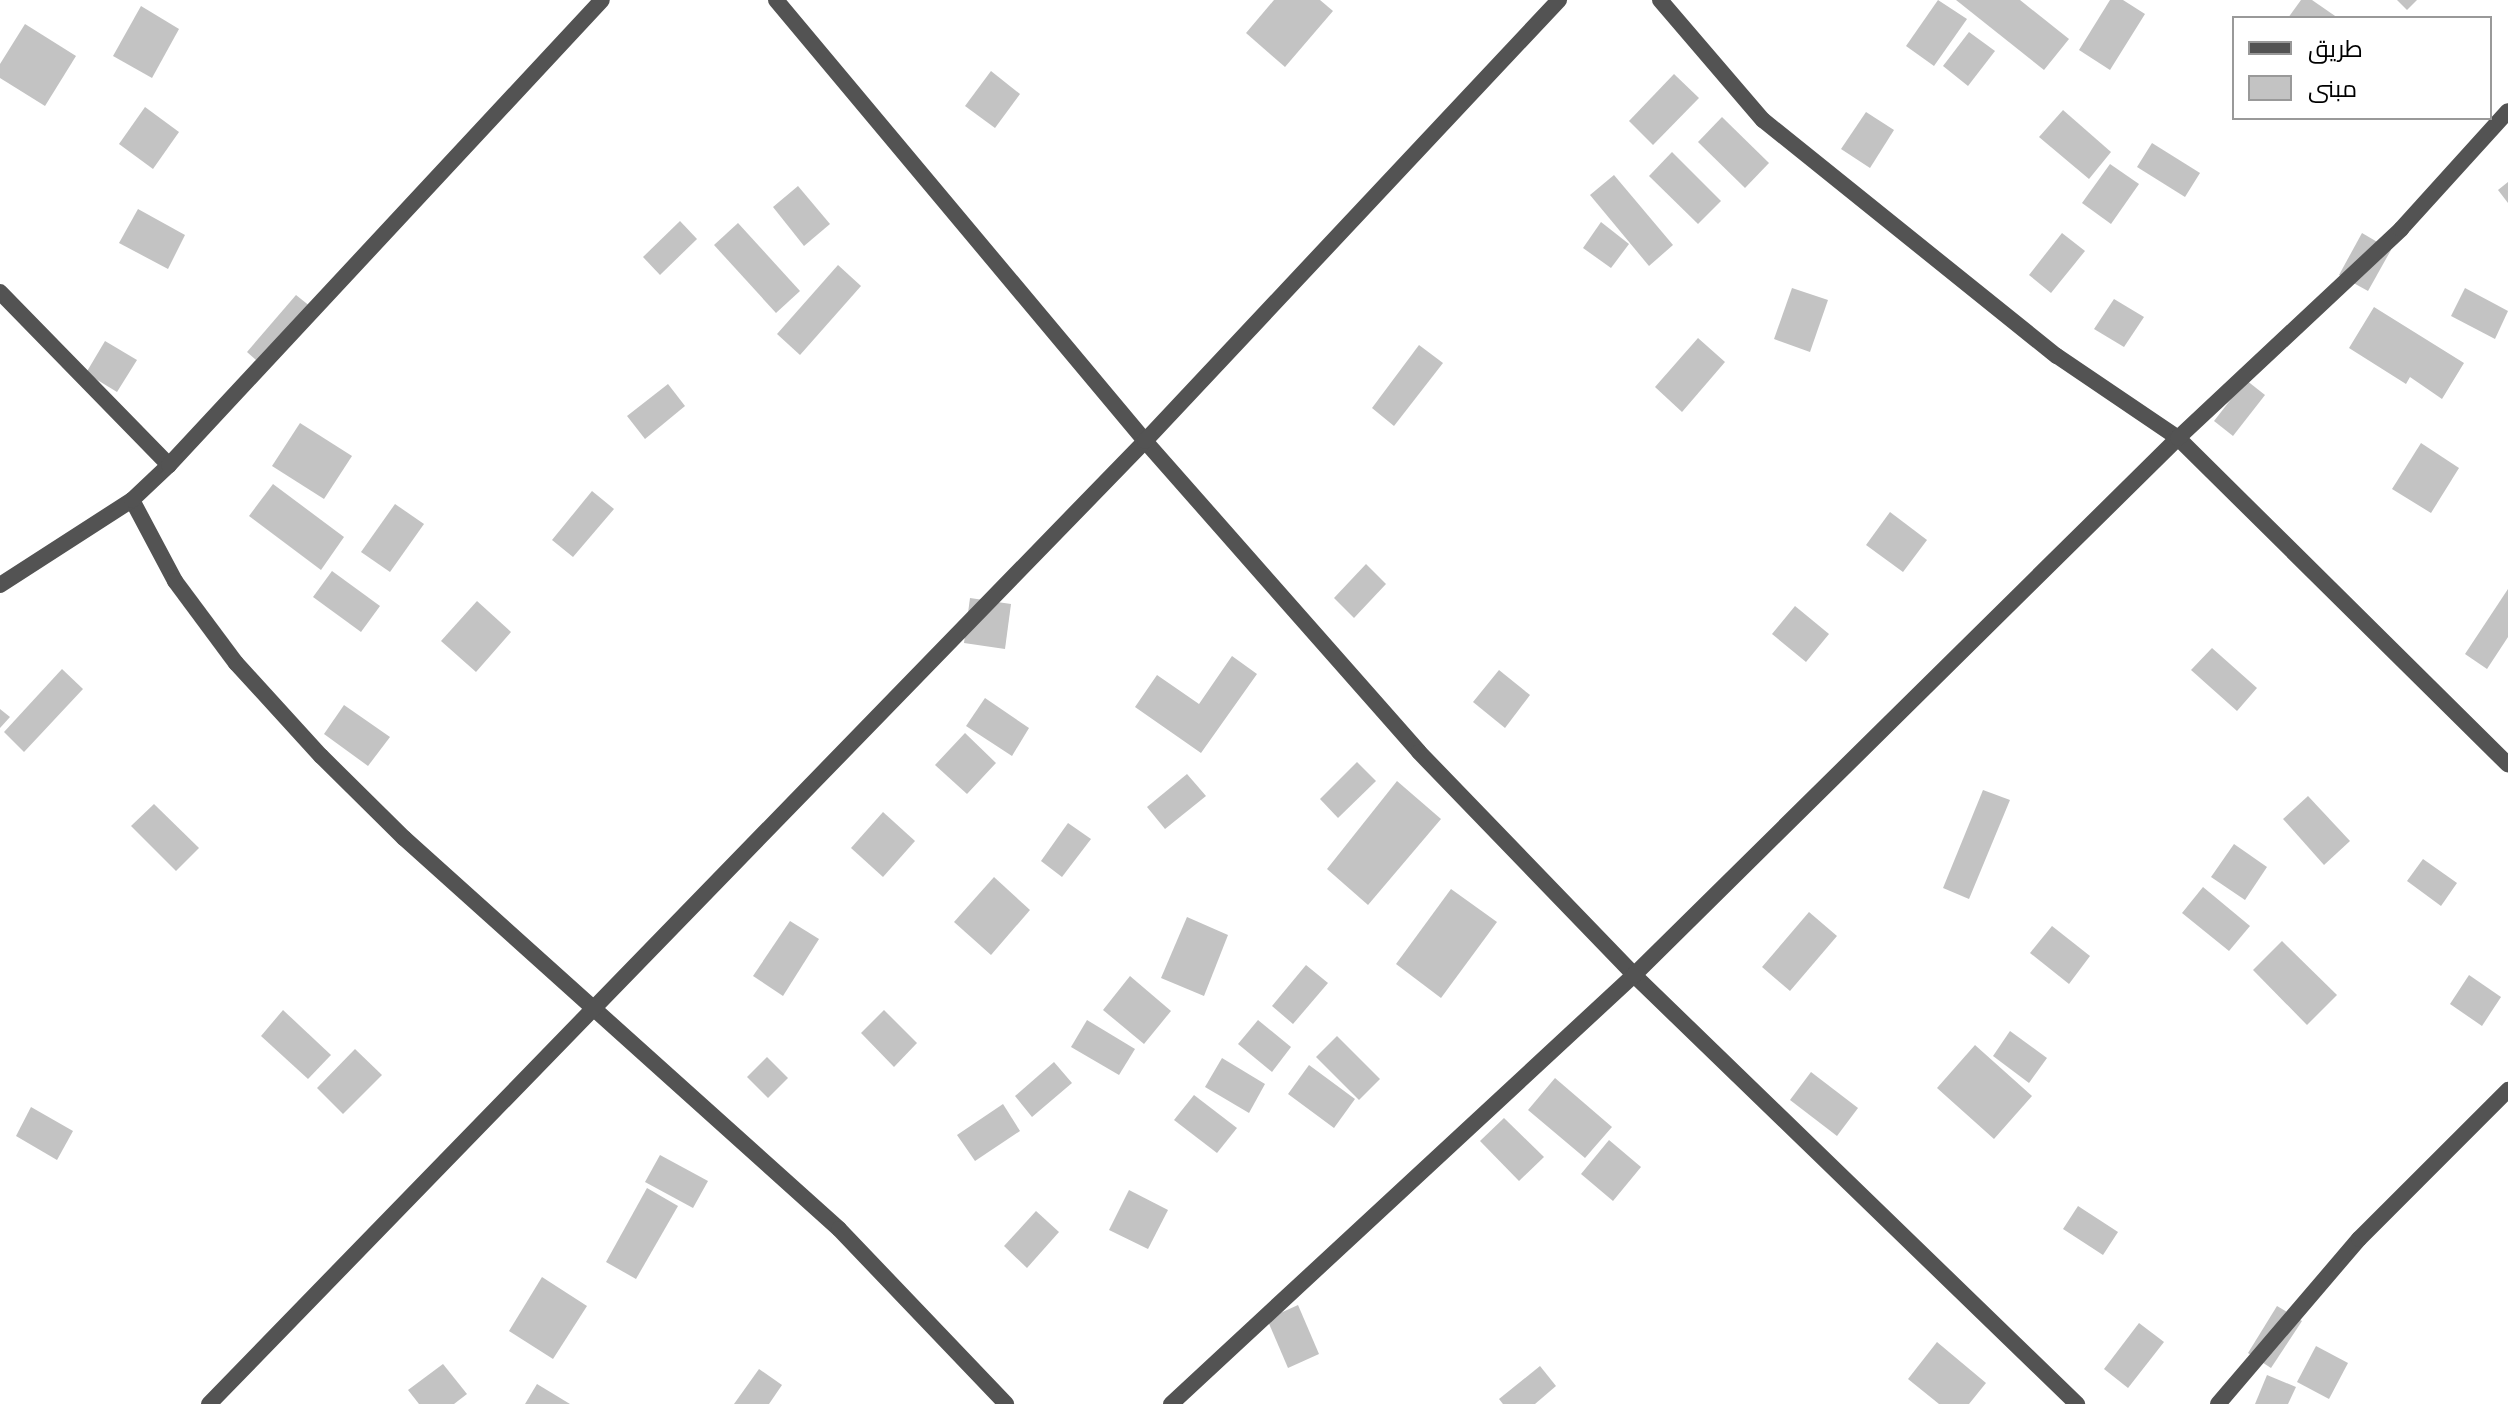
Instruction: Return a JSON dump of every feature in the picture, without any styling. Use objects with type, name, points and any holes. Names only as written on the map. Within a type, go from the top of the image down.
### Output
[{"type":"street","points":[[0,585],[132,500],[169,465],[602,0]]},
{"type":"street","points":[[776,0],[1145,441],[1419,752],[1634,975],[2077,1404]]},
{"type":"street","points":[[209,1404],[1145,441],[1559,0]]},
{"type":"street","points":[[1660,0],[1763,120],[2057,356],[2178,438],[2508,764]]},
{"type":"street","points":[[1171,1404],[1634,975],[2178,438],[2401,229],[2508,111]]},
{"type":"street","points":[[0,292],[169,465]]},
{"type":"street","points":[[132,500],[175,581],[236,663],[404,838],[839,1229],[1006,1404]]},
{"type":"street","points":[[2218,1404],[2359,1239],[2508,1090]]},
{"type":"building","points":[[1274,0],[1320,0],[1333,11],[1285,67],[1246,33]]},
{"type":"building","points":[[1938,0],[1967,19],[1934,66],[1906,46]]},
{"type":"building","points":[[1956,0],[2020,0],[2069,39],[2044,70]]},
{"type":"building","points":[[2110,0],[2123,0],[2145,14],[2110,70],[2079,50]]},
{"type":"building","points":[[2301,0],[2312,0],[2335,16],[2289,16]]},
{"type":"building","points":[[2397,0],[2417,0],[2407,10]]},
{"type":"building","points":[[141,6],[179,29],[152,78],[113,56]]},
{"type":"building","points":[[25,24],[76,56],[45,106],[0,78],[0,64]]},
{"type":"building","points":[[1969,32],[1995,51],[1968,86],[1943,66]]},
{"type":"building","points":[[991,71],[1020,94],[995,128],[965,106]]},
{"type":"building","points":[[1674,74],[1699,98],[1653,145],[1629,121]]},
{"type":"building","points":[[145,107],[179,132],[153,169],[119,144]]},
{"type":"building","points":[[2063,110],[2111,152],[2089,179],[2039,137]]},
{"type":"building","points":[[1866,112],[1894,130],[1870,168],[1841,149]]},
{"type":"building","points":[[1722,117],[1769,163],[1745,188],[1698,142]]},
{"type":"building","points":[[2152,143],[2200,173],[2185,197],[2137,167]]},
{"type":"building","points":[[1672,152],[1721,201],[1698,224],[1649,176]]},
{"type":"building","points":[[2110,164],[2139,184],[2111,224],[2082,203]]},
{"type":"building","points":[[1614,175],[1673,245],[1649,266],[1590,195]]},
{"type":"building","points":[[2508,182],[2508,203],[2498,190]]},
{"type":"building","points":[[798,186],[830,224],[804,246],[773,207]]},
{"type":"building","points":[[138,209],[185,235],[168,269],[119,243]]},
{"type":"building","points":[[680,221],[697,239],[660,275],[643,257]]},
{"type":"building","points":[[1601,222],[1629,244],[1611,268],[1583,248]]},
{"type":"building","points":[[738,223],[800,291],[776,313],[714,245]]},
{"type":"building","points":[[2062,233],[2085,251],[2051,293],[2029,275]]},
{"type":"building","points":[[2362,233],[2391,250],[2368,291],[2339,275]]},
{"type":"building","points":[[838,265],[861,286],[800,355],[777,334]]},
{"type":"building","points":[[1792,288],[1828,300],[1810,352],[1774,339]]},
{"type":"building","points":[[2465,288],[2508,311],[2495,339],[2451,316]]},
{"type":"building","points":[[296,295],[316,311],[266,369],[247,352]]},
{"type":"building","points":[[2114,299],[2144,317],[2124,347],[2094,329]]},
{"type":"building","points":[[2374,307],[2464,363],[2442,399],[2410,377],[2406,384],[2349,348]]},
{"type":"building","points":[[1698,338],[1725,362],[1682,412],[1655,387]]},
{"type":"building","points":[[105,341],[137,360],[117,392],[86,373]]},
{"type":"building","points":[[1419,345],[1443,363],[1394,426],[1372,408]]},
{"type":"building","points":[[2246,380],[2265,395],[2233,436],[2214,421]]},
{"type":"building","points":[[668,384],[685,406],[645,439],[627,416]]},
{"type":"building","points":[[300,423],[352,456],[324,499],[272,466]]},
{"type":"building","points":[[2421,443],[2459,468],[2431,513],[2392,489]]},
{"type":"building","points":[[273,484],[344,537],[321,570],[249,516]]},
{"type":"building","points":[[592,491],[614,509],[573,557],[552,540]]},
{"type":"building","points":[[395,504],[424,524],[390,572],[361,552]]},
{"type":"building","points":[[1890,512],[1927,540],[1903,572],[1866,545]]},
{"type":"building","points":[[1366,564],[1386,584],[1354,618],[1334,598]]},
{"type":"building","points":[[332,571],[380,606],[361,632],[313,597]]},
{"type":"building","points":[[2508,589],[2508,637],[2487,669],[2465,654]]},
{"type":"building","points":[[970,598],[1011,604],[1005,649],[964,643]]},
{"type":"building","points":[[477,601],[511,632],[476,672],[441,641]]},
{"type":"building","points":[[1795,606],[1829,634],[1806,662],[1772,634]]},
{"type":"building","points":[[2212,648],[2257,688],[2237,711],[2191,670]]},
{"type":"building","points":[[1232,656],[1257,674],[1201,753],[1135,707],[1157,675],[1199,704]]},
{"type":"building","points":[[62,669],[83,689],[24,752],[4,732]]},
{"type":"building","points":[[1499,670],[1530,695],[1505,728],[1473,702]]},
{"type":"building","points":[[985,698],[1029,728],[1012,756],[966,726]]},
{"type":"building","points":[[344,705],[390,737],[368,766],[324,734]]},
{"type":"building","points":[[0,709],[10,717],[0,728]]},
{"type":"building","points":[[965,733],[996,763],[967,794],[935,765]]},
{"type":"building","points":[[1357,762],[1376,781],[1338,818],[1320,799]]},
{"type":"building","points":[[1187,774],[1206,796],[1165,829],[1147,807]]},
{"type":"building","points":[[1397,781],[1441,819],[1368,905],[1327,869]]},
{"type":"building","points":[[1983,790],[2010,800],[1969,899],[1943,888]]},
{"type":"building","points":[[2308,796],[2350,841],[2324,865],[2283,819]]},
{"type":"building","points":[[154,804],[199,848],[176,871],[131,826]]},
{"type":"building","points":[[883,812],[915,841],[883,877],[851,848]]},
{"type":"building","points":[[1068,823],[1091,839],[1062,877],[1041,861]]},
{"type":"building","points":[[2234,844],[2267,867],[2245,900],[2211,877]]},
{"type":"building","points":[[2423,859],[2457,883],[2441,906],[2407,881]]},
{"type":"building","points":[[994,877],[1030,910],[991,955],[954,922]]},
{"type":"building","points":[[2203,887],[2250,926],[2229,951],[2182,913]]},
{"type":"building","points":[[1451,889],[1497,922],[1441,998],[1396,964]]},
{"type":"building","points":[[1809,912],[1837,936],[1790,991],[1762,967]]},
{"type":"building","points":[[1187,917],[1228,935],[1204,996],[1161,978]]},
{"type":"building","points":[[790,921],[819,939],[783,996],[753,976]]},
{"type":"building","points":[[2052,926],[2090,956],[2069,984],[2030,953]]},
{"type":"building","points":[[2282,941],[2337,995],[2307,1025],[2253,970]]},
{"type":"building","points":[[1306,965],[1328,983],[1293,1024],[1272,1006]]},
{"type":"building","points":[[2469,975],[2501,997],[2482,1026],[2450,1004]]},
{"type":"building","points":[[1130,976],[1171,1011],[1144,1044],[1103,1010]]},
{"type":"building","points":[[283,1010],[331,1055],[308,1079],[261,1036]]},
{"type":"building","points":[[884,1010],[917,1043],[894,1067],[861,1033]]},
{"type":"building","points":[[1087,1020],[1135,1049],[1119,1075],[1071,1047]]},
{"type":"building","points":[[1258,1020],[1291,1047],[1272,1072],[1238,1044]]},
{"type":"building","points":[[2010,1031],[2047,1058],[2029,1083],[1993,1056]]},
{"type":"building","points":[[1337,1036],[1380,1079],[1359,1100],[1316,1057]]},
{"type":"building","points":[[1975,1045],[2032,1096],[1994,1139],[1937,1088]]},
{"type":"building","points":[[355,1049],[382,1075],[343,1114],[317,1088]]},
{"type":"building","points":[[767,1057],[788,1078],[768,1098],[747,1077]]},
{"type":"building","points":[[1222,1058],[1265,1084],[1249,1113],[1205,1087]]},
{"type":"building","points":[[1054,1062],[1072,1083],[1032,1117],[1015,1096]]},
{"type":"building","points":[[1309,1065],[1355,1099],[1334,1128],[1288,1094]]},
{"type":"building","points":[[1811,1072],[1858,1108],[1837,1136],[1790,1100]]},
{"type":"building","points":[[1555,1078],[1612,1127],[1585,1158],[1528,1110]]},
{"type":"building","points":[[1194,1095],[1237,1128],[1217,1153],[1174,1120]]},
{"type":"building","points":[[1003,1104],[1020,1131],[975,1161],[957,1135]]},
{"type":"building","points":[[31,1107],[73,1131],[57,1160],[16,1136]]},
{"type":"building","points":[[1504,1118],[1544,1157],[1519,1181],[1480,1141]]},
{"type":"building","points":[[1609,1140],[1641,1167],[1613,1201],[1581,1174]]},
{"type":"building","points":[[660,1155],[708,1181],[693,1208],[645,1182]]},
{"type":"building","points":[[647,1188],[678,1206],[636,1279],[606,1262]]},
{"type":"building","points":[[1129,1190],[1168,1210],[1148,1249],[1109,1230]]},
{"type":"building","points":[[2078,1206],[2118,1232],[2103,1255],[2063,1229]]},
{"type":"building","points":[[1036,1211],[1059,1232],[1027,1268],[1004,1246]]},
{"type":"building","points":[[542,1277],[587,1306],[553,1359],[509,1331]]},
{"type":"building","points":[[1298,1305],[1319,1354],[1288,1368],[1267,1319]]},
{"type":"building","points":[[2277,1306],[2302,1321],[2271,1368],[2248,1353]]},
{"type":"building","points":[[2139,1323],[2164,1342],[2128,1388],[2104,1369]]},
{"type":"building","points":[[1937,1342],[1986,1383],[1969,1404],[1939,1404],[1908,1379]]},
{"type":"building","points":[[2316,1346],[2348,1363],[2329,1399],[2297,1382]]},
{"type":"building","points":[[443,1364],[467,1394],[454,1404],[419,1404],[408,1390]]},
{"type":"building","points":[[1540,1366],[1556,1386],[1535,1404],[1503,1404],[1499,1399]]},
{"type":"building","points":[[759,1369],[782,1385],[769,1404],[734,1404]]},
{"type":"building","points":[[2267,1375],[2296,1387],[2288,1404],[2255,1404]]},
{"type":"building","points":[[537,1384],[570,1404],[525,1404]]}]
